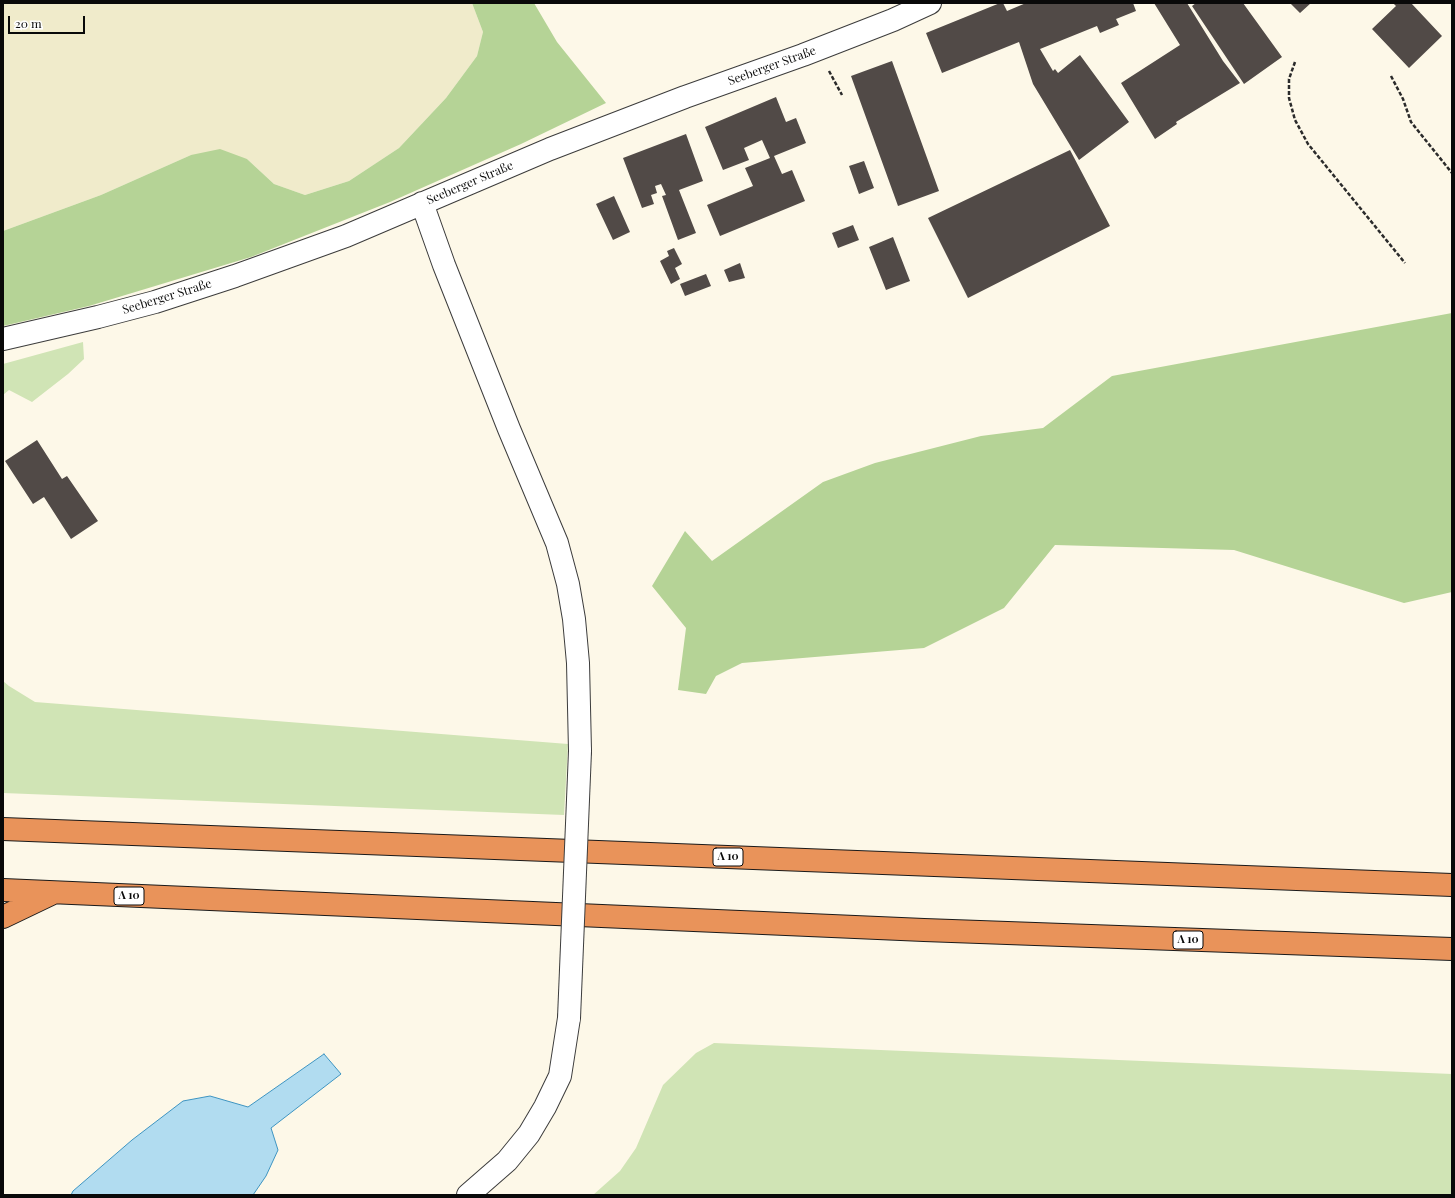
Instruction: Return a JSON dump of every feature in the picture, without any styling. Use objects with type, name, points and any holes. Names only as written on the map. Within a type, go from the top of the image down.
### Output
[{"type":"highway","name":"A 10","points":[[3,829],[1452,885]]},
{"type":"highway","name":"A 10","points":[[3,890],[924,930],[1452,949]]},
{"type":"highway","points":[[3,917],[53,892]]},
{"type":"street","name":"Seeberger Straße","points":[[3,339],[155,302],[235,276],[346,236],[556,147],[685,97],[803,55],[893,20],[930,3]]},
{"type":"street","points":[[422,204],[509,429],[557,543],[568,584],[574,619],[578,663],[580,751],[569,1018],[560,1076],[545,1107],[529,1134],[507,1161],[468,1195]]},
{"type":"path","points":[[1295,62],[1289,79],[1289,98],[1295,120],[1308,144],[1404,263]]},
{"type":"path","points":[[827,67],[842,95]]},
{"type":"path","points":[[1391,76],[1404,99],[1411,122],[1452,172]]},
{"type":"shaded area","points":[[3,3],[472,3],[483,32],[477,56],[446,98],[399,148],[349,181],[305,195],[274,184],[247,159],[191,155],[101,195],[3,231]]},
{"type":"green space","points":[[472,3],[534,3],[557,42],[606,103],[521,144],[390,202],[251,257],[89,306],[3,326],[3,231],[101,195],[191,155],[220,149],[247,159],[274,184],[305,195],[349,181],[399,148],[446,98],[477,56],[483,32]]},
{"type":"green space","points":[[1452,313],[1452,592],[1404,603],[1234,550],[1055,545],[1004,608],[924,648],[742,663],[716,676],[706,694],[678,690],[686,628],[652,586],[685,531],[712,561],[823,482],[875,463],[981,436],[1043,428],[1112,376]]},
{"type":"green space","points":[[83,342],[84,359],[68,374],[32,402],[9,390],[3,395],[3,364]]},
{"type":"green space","points":[[3,681],[35,702],[568,744],[564,815],[3,793]]},
{"type":"green space","points":[[714,1043],[1452,1074],[1452,1195],[593,1195],[620,1171],[636,1148],[663,1085],[696,1053]]},
{"type":"water","points":[[324,1054],[341,1074],[271,1128],[278,1150],[266,1176],[253,1195],[71,1195],[73,1191],[132,1140],[183,1101],[210,1096],[248,1107]]},
{"type":"building","points":[[1003,3],[1007,11],[1026,3],[1133,3],[1136,11],[1116,19],[1119,25],[1100,33],[1097,26],[1040,49],[1053,71],[1055,69],[1058,73],[1080,55],[1129,122],[1079,160],[1033,84],[1019,42],[942,73],[926,33]]},
{"type":"building","points":[[1154,3],[1187,3],[1223,61],[1240,83],[1176,122],[1177,124],[1155,139],[1121,83],[1180,45]]},
{"type":"building","points":[[1196,3],[1243,3],[1282,57],[1244,84],[1192,6]]},
{"type":"building","points":[[1290,3],[1311,3],[1300,13]]},
{"type":"building","points":[[1393,3],[1411,3],[1442,36],[1409,68],[1372,29],[1396,6]]},
{"type":"building","points":[[892,61],[939,191],[898,206],[851,76]]},
{"type":"building","points":[[776,97],[786,122],[796,118],[806,143],[774,156],[782,174],[792,170],[805,201],[720,236],[707,205],[753,186],[745,168],[770,158],[762,140],[744,148],[749,160],[723,170],[705,127]]},
{"type":"building","points":[[686,134],[703,181],[679,190],[696,233],[678,240],[662,196],[666,195],[661,184],[655,186],[657,193],[651,195],[654,204],[642,208],[623,158]]},
{"type":"building","points":[[1070,150],[1110,226],[968,298],[928,218]]},
{"type":"building","points":[[864,161],[874,188],[859,194],[849,166]]},
{"type":"building","points":[[614,196],[630,232],[613,240],[596,204]]},
{"type":"building","points":[[853,225],[859,240],[838,248],[832,233]]},
{"type":"building","points":[[893,237],[910,281],[886,290],[869,247]]},
{"type":"building","points":[[674,248],[682,264],[675,268],[680,279],[671,284],[660,261],[669,256],[667,251]]},
{"type":"building","points":[[740,263],[745,278],[729,282],[724,270]]},
{"type":"building","points":[[706,274],[711,286],[685,296],[680,284]]},
{"type":"building","points":[[37,440],[62,479],[67,476],[98,521],[71,539],[44,497],[33,504],[5,461]]}]
